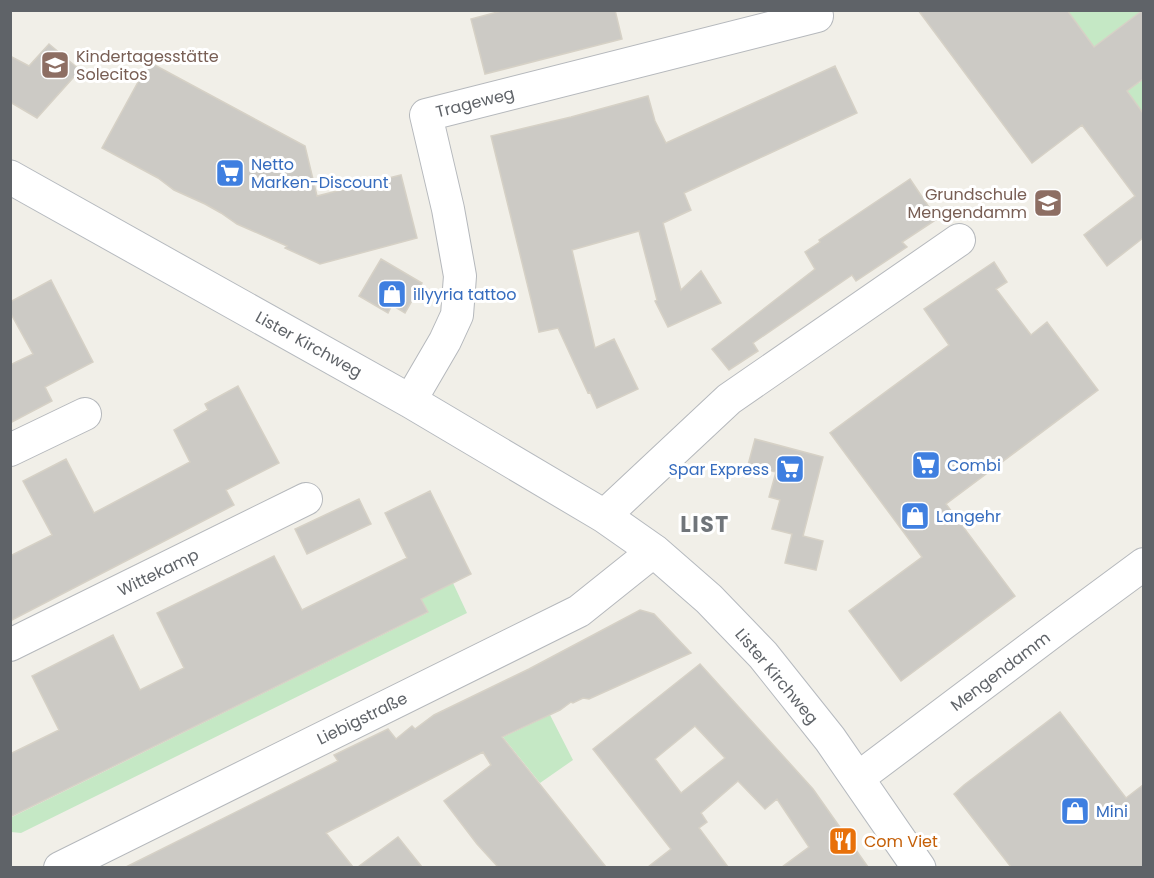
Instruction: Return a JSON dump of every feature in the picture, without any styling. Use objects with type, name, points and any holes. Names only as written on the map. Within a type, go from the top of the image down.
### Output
[{"type":"street","name":"Trageweg","points":[[410,401],[445,341],[457,315],[460,276],[448,208],[426,115],[817,16]]},
{"type":"street","name":"Lister Kirchweg","points":[[10,177],[410,401],[603,516],[654,551],[709,599],[763,656],[830,739],[919,867]]},
{"type":"street","points":[[603,516],[729,399],[959,240]]},
{"type":"street","points":[[10,450],[85,414]]},
{"type":"street","name":"Wittekamp","points":[[10,645],[306,499]]},
{"type":"street","name":"Liebigstraße","points":[[60,867],[579,611],[654,551]]},
{"type":"street","name":"Mengendamm","points":[[858,778],[1143,564]]},
{"type":"green space","points":[[1067,11],[1143,11],[1094,47]]},
{"type":"green space","points":[[1135,78],[1139,83],[1143,79],[1143,113],[1124,87]]},
{"type":"green space","points":[[453,583],[467,613],[21,833],[11,832],[10,814],[12,817],[427,613],[421,599]]},
{"type":"green space","points":[[550,715],[573,760],[540,783],[503,737]]},
{"type":"building","points":[[505,10],[615,10],[622,39],[485,74],[471,19]]},
{"type":"building","points":[[918,10],[1067,10],[1094,47],[1143,10],[1143,79],[1127,91],[1143,113],[1143,238],[1107,266],[1084,235],[1135,196],[1082,125],[1032,163]]},
{"type":"building","points":[[49,44],[80,70],[37,118],[10,102],[10,56],[29,66]]},
{"type":"building","name":"Netto Marken-Discount","points":[[149,62],[305,146],[317,196],[401,175],[417,238],[320,264],[285,248],[287,246],[237,224],[102,148]]},
{"type":"building","points":[[835,66],[857,113],[684,193],[691,210],[663,223],[681,290],[701,271],[721,303],[668,327],[655,301],[657,300],[639,231],[572,250],[595,348],[614,339],[638,389],[597,408],[558,328],[539,332],[491,136],[648,96],[655,121],[666,143]]},
{"type":"building","points":[[910,179],[937,219],[902,242],[907,247],[856,281],[852,275],[753,343],[758,351],[729,370],[712,349],[815,269],[805,252],[820,242],[819,240]]},
{"type":"building","name":"illyyria tattoo","points":[[381,259],[422,283],[405,313],[392,305],[388,313],[359,296]]},
{"type":"building","name":"Combi","points":[[994,262],[1007,282],[996,289],[1031,335],[1047,322],[1098,390],[946,504],[1015,596],[901,681],[849,611],[922,557],[830,433],[949,345],[924,309]]},
{"type":"building","points":[[51,280],[93,362],[45,387],[52,401],[10,423],[10,365],[33,354],[10,312],[10,302]]},
{"type":"building","points":[[238,386],[279,463],[226,490],[234,505],[10,621],[10,556],[52,535],[23,481],[66,459],[94,513],[190,462],[174,430],[208,410],[205,404]]},
{"type":"building","points":[[755,439],[823,457],[803,536],[823,541],[816,570],[785,563],[792,534],[772,529],[780,500],[769,497],[776,472],[748,465]]},
{"type":"building","points":[[430,491],[471,574],[421,599],[428,612],[10,817],[10,754],[59,730],[32,676],[113,635],[140,690],[184,668],[157,613],[274,556],[302,610],[407,558],[385,513]]},
{"type":"building","points":[[359,499],[371,524],[307,554],[295,529]]},
{"type":"building","points":[[640,610],[654,614],[691,653],[589,699],[583,698],[571,702],[560,710],[502,737],[606,867],[498,867],[444,801],[491,765],[483,752],[326,833],[353,867],[126,867],[338,761],[334,755],[388,729],[396,739],[412,726],[415,729],[434,715],[529,669]]},
{"type":"building","points":[[700,664],[813,789],[868,867],[782,867],[809,847],[777,799],[765,809],[738,781],[701,813],[707,822],[699,828],[728,867],[648,867],[671,849],[593,749]],"holes":[[[695,726],[725,758],[681,793],[655,759]]]},
{"type":"building","points":[[1060,712],[1126,798],[1143,785],[1143,867],[1011,867],[954,794]]},
{"type":"building","points":[[398,837],[422,867],[358,867]]},
{"type":"place","name":"Kindertagesstätte Solecitos","points":[[55,65]]},
{"type":"place","name":"Netto Marken-Discount","points":[[230,173]]},
{"type":"place","name":"Grundschule Mengendamm","points":[[1048,203]]},
{"type":"place","name":"illyyria tattoo","points":[[392,294]]},
{"type":"place","name":"Combi","points":[[926,465]]},
{"type":"place","name":"Spar Express","points":[[790,469]]},
{"type":"place","name":"Langehr","points":[[915,516]]},
{"type":"place","name":"Mini","points":[[1075,811]]},
{"type":"place","name":"Com Viet","points":[[843,841]]},
{"type":"district","name":"LIST","points":[[705,524]]}]
